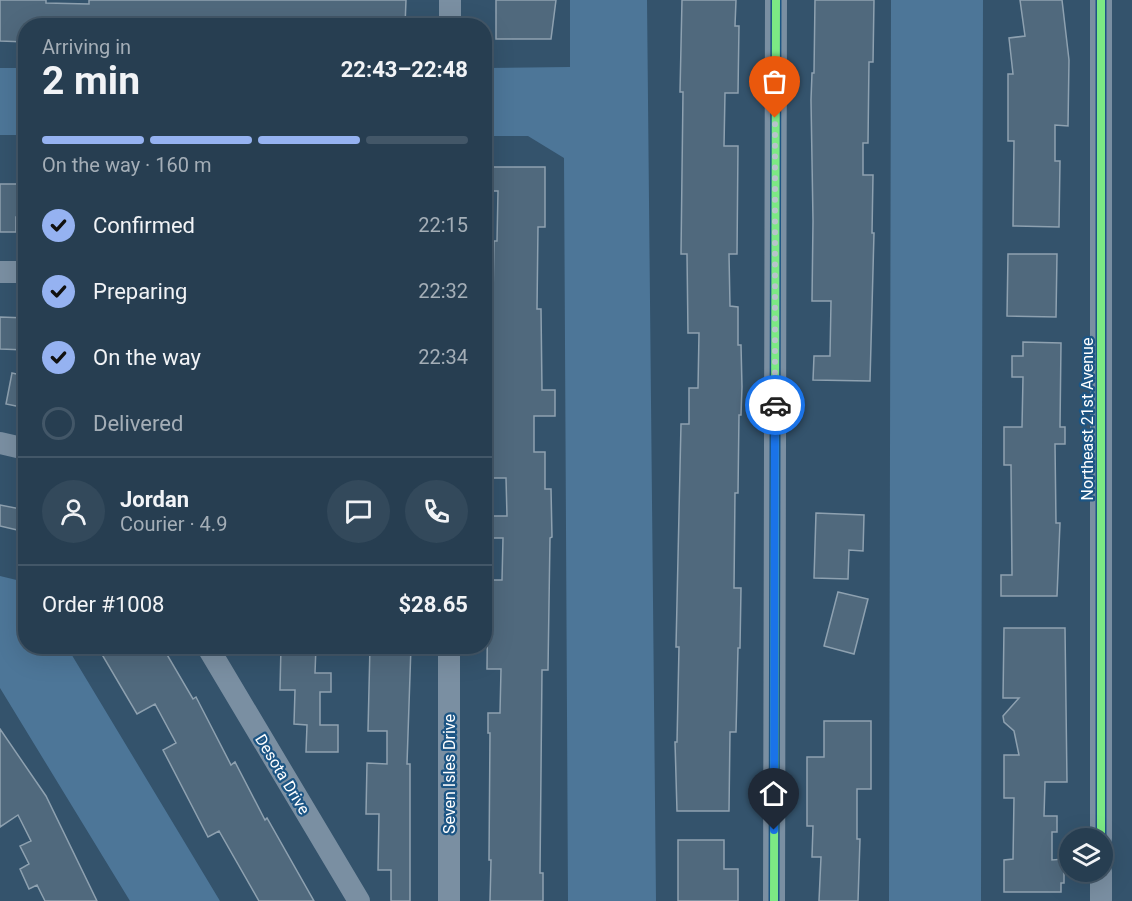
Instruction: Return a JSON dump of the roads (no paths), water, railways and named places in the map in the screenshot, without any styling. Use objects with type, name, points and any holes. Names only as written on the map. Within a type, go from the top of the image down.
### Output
[{"type":"street","points":[[450,0],[450,18]]},
{"type":"street","points":[[774,901],[776,0]]},
{"type":"street","name":"Northeast 21st Avenue","points":[[1101,0],[1101,828]]},
{"type":"street","points":[[0,272],[18,272]]},
{"type":"street","points":[[0,443],[18,447]]},
{"type":"street","name":"Desota Drive","points":[[212,654],[359,901]]},
{"type":"street","name":"Seven Isles Drive","points":[[449,654],[449,901]]},
{"type":"street","points":[[1101,882],[1101,901]]},
{"type":"water","points":[[570,0],[647,0],[656,901],[568,901],[564,158],[528,136],[492,136],[492,68],[570,67]]},
{"type":"water","points":[[891,0],[983,0],[981,901],[889,901]]},
{"type":"water","points":[[0,68],[18,68],[18,135],[0,135]]},
{"type":"water","points":[[0,576],[18,580],[18,654],[71,654],[220,901],[130,901],[0,688]]}]
